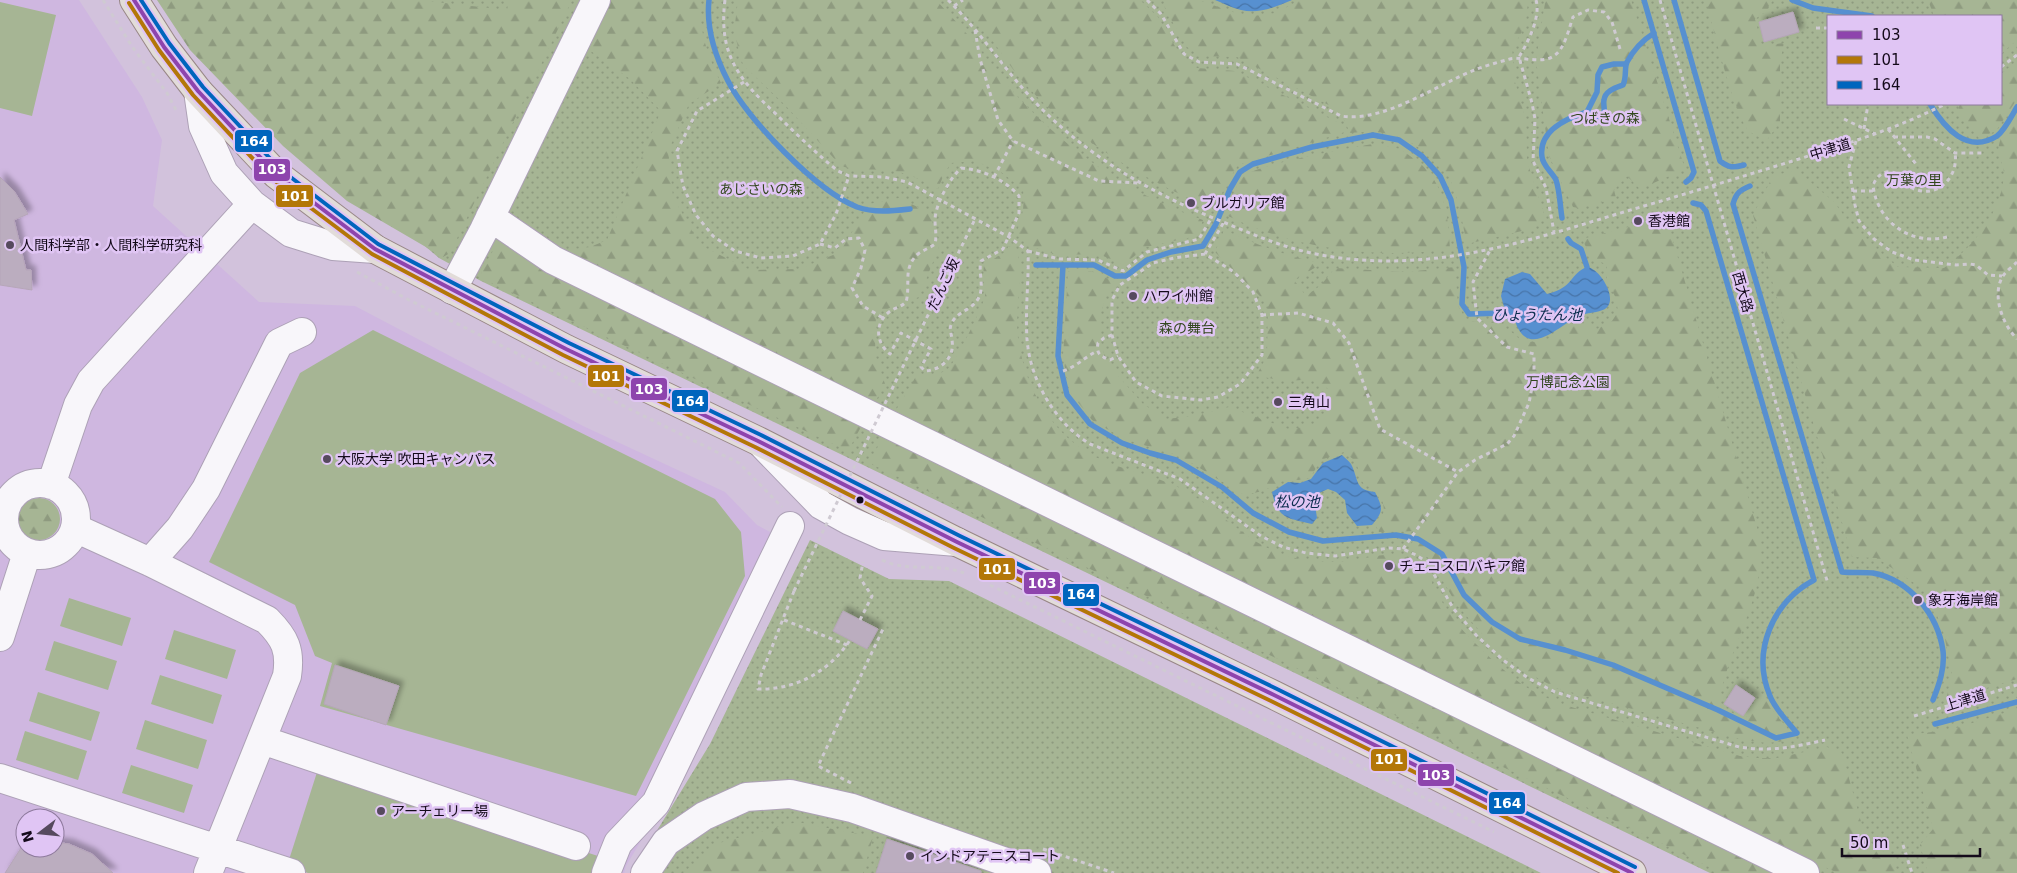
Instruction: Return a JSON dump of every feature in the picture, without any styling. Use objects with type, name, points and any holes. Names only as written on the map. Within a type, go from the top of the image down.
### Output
[{"type":"main road","points":[[134,0],[164,47],[198,91],[276,174],[375,249],[566,349],[758,441],[957,542],[1274,695],[1632,873]]},
{"type":"street","points":[[452,290],[490,217],[596,0]]},
{"type":"street","points":[[198,91],[203,126],[224,173],[252,204],[291,233],[333,246],[375,249]]},
{"type":"street","points":[[51,485],[78,405],[91,381],[252,204]]},
{"type":"street","points":[[490,217],[553,260],[1805,873]]},
{"type":"street","points":[[150,562],[180,528],[206,489],[279,343],[302,332]]},
{"type":"street","points":[[39,483],[51,485],[69,497],[74,506],[75,528],[70,539],[62,548],[51,554],[27,553],[11,541],[5,527],[2,511],[17,491],[27,485],[39,483]]},
{"type":"street","points":[[606,873],[618,843],[656,803],[790,526]]},
{"type":"street","points":[[75,528],[150,562],[267,620],[280,633],[287,648],[289,662],[287,676],[213,861]]},
{"type":"street","points":[[0,637],[27,553]]},
{"type":"street","points":[[262,740],[576,846]]},
{"type":"street","points":[[0,778],[213,861],[292,873]]},
{"type":"street","points":[[645,873],[666,842],[704,816],[746,797],[790,794],[852,808],[1038,860]]},
{"type":"path","points":[[725,0],[724,38],[734,68],[752,93],[827,162],[838,171],[849,176],[896,179],[906,182],[1008,237],[1028,251],[1059,259],[1098,260],[1123,270],[1147,252],[1200,239],[1212,217]]},
{"type":"path","name":"中津道","points":[[948,0],[974,27],[1014,80],[1048,115],[1092,151],[1139,183],[1175,202],[1273,242],[1332,257],[1400,262],[1458,256],[1490,249],[1712,186],[1856,141],[1927,114],[1943,105]]},
{"type":"path","points":[[954,6],[963,0]]},
{"type":"path","points":[[1147,0],[1161,14],[1184,54],[1199,62],[1238,64],[1346,117],[1358,116],[1393,107],[1419,98],[1477,69],[1519,57],[1541,60],[1555,56],[1573,17],[1588,10],[1604,12],[1612,22],[1620,49]]},
{"type":"path","points":[[1536,0],[1538,12],[1525,47],[1519,57],[1535,119],[1533,161],[1546,188],[1554,232]]},
{"type":"path","name":"西大路","points":[[1660,0],[1828,584]]},
{"type":"path","points":[[974,27],[980,59],[998,120],[1013,141],[1098,181],[1139,183]]},
{"type":"path","points":[[1816,28],[1827,28]]},
{"type":"path","points":[[2002,66],[2017,55]]},
{"type":"path","points":[[744,82],[697,111],[677,151],[683,186],[696,215],[713,236],[735,251],[761,258],[793,256],[820,244],[836,214],[849,176]]},
{"type":"path","points":[[1864,129],[1868,105]]},
{"type":"path","points":[[1844,120],[1875,134]]},
{"type":"path","points":[[1888,130],[1916,164]]},
{"type":"path","points":[[1894,137],[1928,136],[1955,152],[1983,154]]},
{"type":"path","points":[[994,177],[1013,141]]},
{"type":"path","points":[[1856,141],[1849,167],[1854,205],[1860,221],[1874,239],[1892,252],[1922,262],[1976,265],[1988,274],[2002,276]]},
{"type":"path","points":[[1948,237],[1924,239],[1900,231],[1883,214],[1873,185],[1876,178],[1888,172],[1900,176],[1908,185],[1918,190],[1928,191],[1938,188],[1947,182],[1953,174],[1956,163],[1955,152]]},
{"type":"path","points":[[961,168],[976,169],[994,177],[1010,186],[1019,196],[1019,212],[1003,248],[981,260],[979,270],[980,296],[970,308],[956,316],[951,323],[952,350],[947,361],[940,367],[932,370],[922,369],[921,367],[931,349],[901,333],[890,354],[882,347],[878,334],[884,318],[889,312],[906,302],[909,293],[906,278],[909,265],[919,253],[935,244],[937,235],[936,211],[952,176],[961,168]]},
{"type":"path","points":[[1853,191],[1874,191]]},
{"type":"path","name":"だんご坂","points":[[847,645],[826,668],[810,677],[784,686],[758,689],[761,675],[794,591],[975,219]]},
{"type":"path","points":[[1205,254],[1224,222]]},
{"type":"path","points":[[820,244],[835,248],[846,239],[859,238],[865,250],[861,268],[852,288],[862,306],[884,318]]},
{"type":"path","points":[[1402,549],[1458,472],[1475,460],[1507,444],[1514,436],[1529,403],[1534,377],[1534,354],[1507,347],[1477,318],[1473,282],[1490,249]]},
{"type":"path","points":[[1028,251],[1027,340],[1030,359],[1036,378],[1045,396],[1060,418],[1078,437],[1090,444],[1180,479],[1261,536],[1283,546],[1306,553],[1335,556],[1375,550],[1402,549],[1426,562],[1453,608],[1489,647],[1528,678],[1556,692],[1739,747],[1764,750],[1778,749],[1825,740]]},
{"type":"path","points":[[1205,254],[1234,272],[1253,292],[1262,315],[1262,354],[1240,384],[1218,396],[1200,400],[1162,396],[1136,382],[1118,356],[1112,334],[1112,300],[1120,285],[1153,263],[1205,254]]},
{"type":"path","points":[[2017,262],[2002,276],[1998,297],[2008,328],[2017,339]]},
{"type":"path","points":[[1262,315],[1298,313],[1333,323],[1348,343],[1380,429],[1458,472]]},
{"type":"path","points":[[1112,334],[1098,343],[1097,351],[1100,356],[1110,360],[1118,356]]},
{"type":"path","points":[[1064,371],[1074,368],[1084,358],[1097,351]]},
{"type":"path","points":[[860,620],[872,596],[860,578],[862,562]]},
{"type":"path","points":[[784,620],[847,645],[850,640]]},
{"type":"path","points":[[852,784],[818,766],[883,629]]},
{"type":"path","name":"上津道","points":[[1914,716],[2017,684]]},
{"type":"path","points":[[1903,845],[1912,873]]},
{"type":"path","points":[[1038,860],[1114,873]]},
{"type":"shaded area","name":"大阪大学 吹田キャンパス","points":[[0,0],[79,0],[142,97],[162,140],[153,206],[259,302],[355,306],[583,426],[725,492],[757,525],[797,546],[706,732],[626,866],[624,873],[0,873]]},
{"type":"green space","points":[[157,0],[418,0],[507,10],[509,0],[572,0],[450,253],[443,257],[347,201],[283,146],[190,50]]},
{"type":"green space","name":"万博記念公園","points":[[167,0],[2017,0],[2017,873],[1710,873],[481,281],[439,258],[288,130]]},
{"type":"green space","points":[[611,0],[701,0],[701,22],[705,43],[721,83],[689,104],[668,151],[673,197],[700,245],[750,270],[800,269],[840,252],[869,204],[899,198],[930,213],[939,247],[919,297],[876,313],[875,354],[885,384],[873,406],[564,258],[567,250],[590,247],[607,240],[661,111],[630,79],[588,49]]},
{"type":"green space","points":[[738,0],[936,0],[967,34],[1017,96],[1058,135],[1102,170],[1126,185],[1176,210],[1203,220],[1197,236],[1146,247],[1123,265],[1099,254],[1059,255],[1029,246],[1016,234],[1024,201],[1023,189],[1001,172],[975,161],[951,163],[938,189],[899,172],[841,166],[785,105],[743,65],[734,32]]},
{"type":"green space","points":[[956,0],[1140,0],[1158,17],[1183,60],[1197,68],[1235,71],[1339,123],[1345,132],[1238,165],[1214,210],[1137,172],[1067,124],[1026,85],[978,22]]},
{"type":"green space","points":[[1164,0],[1198,0],[1239,14],[1253,16],[1276,13],[1300,0],[1527,0],[1527,13],[1524,25],[1512,47],[1515,82],[1526,120],[1527,161],[1545,217],[1530,229],[1467,244],[1460,210],[1449,177],[1431,157],[1410,142],[1392,135],[1373,132],[1350,133],[1340,111],[1237,57],[1200,56],[1187,47],[1165,9]]},
{"type":"green space","name":"つばきの森","points":[[1544,0],[1631,0],[1685,169],[1640,189],[1627,176],[1614,190],[1616,198],[1579,208],[1573,207],[1549,156],[1536,60]]},
{"type":"green space","points":[[1706,0],[1773,0],[1765,12],[1755,19],[1762,46],[1784,43],[1780,62],[1780,122],[1767,140],[1750,132],[1744,124],[1731,91]]},
{"type":"green space","points":[[1928,0],[2017,0],[2017,40],[2002,53],[2002,15],[1934,15]]},
{"type":"green space","points":[[0,2],[56,15],[32,116],[0,108]]},
{"type":"green space","points":[[2017,61],[2017,99],[1996,131],[1979,138],[1963,119],[1958,110],[1960,105],[2002,105],[2002,73]]},
{"type":"green space","points":[[2017,114],[2017,679],[1946,700],[1952,674],[1944,634],[1929,593],[1877,558],[1852,557],[1753,215],[1773,176],[1796,170],[1834,202],[1859,236],[1898,267],[1944,268],[1975,239],[1992,215],[1998,202],[2004,174],[1999,155],[1999,144]]},
{"type":"green space","points":[[1373,144],[1402,150],[1430,174],[1442,196],[1448,222],[1450,249],[1394,253],[1336,249],[1307,244],[1279,236],[1252,227],[1226,215],[1237,185],[1243,177],[1251,172],[1304,157]]},
{"type":"green space","points":[[1666,217],[1760,538],[1756,589],[1725,676],[1718,704],[1744,720],[1760,699],[1767,699],[1773,711],[1797,740],[1766,743],[1740,739],[1556,688],[1530,674],[1505,657],[1491,644],[1457,605],[1430,559],[1410,546],[1419,531],[1379,532],[1376,526],[1384,509],[1378,490],[1363,483],[1355,462],[1344,452],[1321,460],[1310,478],[1286,479],[1263,491],[1244,495],[1180,456],[1124,439],[1092,420],[1070,392],[1063,358],[1068,271],[1091,271],[1115,282],[1107,294],[1101,312],[1099,335],[1103,351],[1111,368],[1143,404],[1166,419],[1194,416],[1229,407],[1291,430],[1316,423],[1330,410],[1330,391],[1317,379],[1287,381],[1256,376],[1267,356],[1268,304],[1215,252],[1224,230],[1285,254],[1323,263],[1294,280],[1306,296],[1321,285],[1335,268],[1406,272],[1455,267],[1458,306],[1467,321],[1495,323],[1509,330],[1522,341],[1534,342],[1551,338],[1564,327],[1579,322],[1597,329],[1612,321],[1618,312],[1616,298],[1607,282],[1607,265],[1591,257],[1582,239]]},
{"type":"green space","points":[[499,240],[527,257],[548,274],[862,425],[848,451],[483,279],[481,272]]},
{"type":"green space","points":[[1009,246],[1017,250],[1019,261],[1017,327],[1027,376],[1045,411],[1057,427],[1086,452],[1104,461],[1157,478],[1187,492],[1265,547],[1295,558],[1336,562],[1373,556],[1397,555],[1412,560],[1419,564],[1429,576],[1444,605],[1461,629],[1487,655],[1521,683],[1552,700],[1740,756],[1777,758],[1827,747],[1842,753],[1866,840],[1893,858],[1897,873],[1838,873],[1802,857],[893,415],[918,373],[925,375],[937,374],[945,371],[952,365],[985,296],[984,265],[1005,252]]},
{"type":"green space","points":[[373,330],[715,499],[741,532],[745,576],[636,796],[320,706],[332,663],[315,656],[295,605],[209,562],[300,373]]},
{"type":"green space","points":[[883,437],[1781,873],[1721,873],[869,463]]},
{"type":"green space","points":[[43,498],[51,501],[57,507],[60,519],[57,531],[51,537],[35,540],[27,537],[21,531],[18,515],[21,507],[27,501]]},
{"type":"green space","points":[[810,540],[889,579],[949,581],[1541,873],[631,873],[710,744]]},
{"type":"green space","points":[[69,598],[131,618],[122,646],[60,626]]},
{"type":"green space","points":[[174,630],[236,650],[227,679],[165,659]]},
{"type":"green space","points":[[54,641],[117,661],[108,690],[45,670]]},
{"type":"green space","points":[[160,675],[222,695],[213,724],[151,704]]},
{"type":"green space","points":[[38,692],[100,712],[91,741],[29,721]]},
{"type":"green space","points":[[2017,709],[2017,873],[1928,873],[1920,845],[1933,829],[1907,735],[1950,730]]},
{"type":"green space","points":[[145,720],[207,740],[198,769],[136,749]]},
{"type":"green space","points":[[25,731],[87,751],[78,780],[16,760]]},
{"type":"green space","points":[[131,765],[193,785],[184,813],[122,793]]},
{"type":"green space","name":"アーチェリー場","points":[[319,766],[598,856],[593,873],[308,873],[287,866]]},
{"type":"green space","points":[[797,822],[873,837],[863,873],[683,873],[719,843]]},
{"type":"water","points":[[1215,0],[1292,0],[1274,7],[1248,11]]},
{"type":"water","name":"ひょうたん池","points":[[1587,267],[1601,277],[1608,289],[1610,301],[1606,308],[1579,316],[1544,337],[1535,339],[1528,338],[1521,332],[1515,321],[1508,321],[1501,296],[1505,279],[1522,272],[1530,274],[1547,294],[1562,288],[1577,273]]},
{"type":"water","name":"松の池","points":[[1342,455],[1351,464],[1360,486],[1368,491],[1375,492],[1380,502],[1379,516],[1372,525],[1357,526],[1347,513],[1345,500],[1336,492],[1328,489],[1319,493],[1315,505],[1317,518],[1312,524],[1285,516],[1277,508],[1272,492],[1288,482],[1300,483],[1311,479],[1323,463]]},
{"type":"building","points":[[1793,12],[1799,32],[1764,42],[1759,22]]},
{"type":"building","name":"人間科学部・人間科学研究科","points":[[0,177],[14,191],[28,214],[14,220],[26,270],[31,270],[32,290],[0,285]]},
{"type":"building","points":[[843,611],[878,629],[867,649],[833,631]]},
{"type":"building","points":[[335,665],[399,686],[386,725],[324,704]]},
{"type":"building","points":[[1736,685],[1755,698],[1743,716],[1724,704]]},
{"type":"building","name":"インドアテニスコート","points":[[887,839],[981,871],[981,873],[876,873]]},
{"type":"building","points":[[65,843],[92,854],[113,873],[5,873],[15,857],[65,858]]},
{"type":"waterway","points":[[709,0],[708,10],[712,42],[728,81],[737,97],[785,152],[823,186],[841,199],[857,207],[876,211],[910,209]]},
{"type":"waterway","points":[[1644,0],[1694,172],[1686,182]]},
{"type":"waterway","points":[[1674,0],[1720,161],[1731,167],[1744,165]]},
{"type":"waterway","points":[[1792,0],[1813,8],[1865,15]]},
{"type":"waterway","points":[[1562,218],[1556,180],[1542,157],[1542,148],[1545,140],[1556,127],[1571,118],[1587,112],[1596,117],[1604,113],[1606,94],[1623,85],[1626,64],[1629,58],[1642,42],[1654,33]]},
{"type":"waterway","points":[[1587,112],[1597,92],[1598,75],[1602,67],[1626,64]]},
{"type":"waterway","points":[[1931,105],[1949,129],[1966,140],[1976,142],[1986,141],[1997,136],[2006,126],[2017,107]]},
{"type":"waterway","points":[[1036,265],[1094,265],[1115,276],[1126,276],[1147,260],[1171,252],[1203,246],[1216,224],[1230,189],[1240,172],[1253,164],[1312,147],[1373,135],[1399,140],[1422,156],[1440,176],[1451,200],[1464,267],[1462,304],[1469,314],[1505,313]]},
{"type":"waterway","points":[[1750,186],[1739,192],[1733,204],[1842,572],[1873,573],[1899,583],[1910,591],[1928,612],[1935,625],[1943,651],[1941,676],[1933,700]]},
{"type":"waterway","points":[[1063,265],[1058,356],[1067,395],[1090,424],[1122,443],[1176,460],[1222,487],[1253,513],[1289,532],[1323,541],[1396,535],[1418,539],[1442,554],[1464,595],[1492,622],[1520,639],[1565,650],[1613,665],[1718,710],[1776,738],[1797,733],[1778,711],[1770,696],[1763,662],[1765,645],[1770,629],[1787,601],[1814,580],[1706,211],[1701,205],[1693,203]]},
{"type":"waterway","points":[[1568,239],[1581,249],[1587,267]]},
{"type":"waterway","points":[[1935,724],[2017,702]]},
{"type":"transit line","name":"103","points":[[134,0],[164,47],[198,91],[276,174],[375,249],[566,349],[758,441],[957,542],[1274,695],[1632,873]]},
{"type":"transit line","name":"164","points":[[141,0],[169,43],[203,87],[280,169],[378,244],[569,343],[761,435],[960,536],[1277,689],[1635,867]]},
{"type":"transit line","name":"101","points":[[129,3],[159,50],[193,95],[271,178],[372,254],[563,355],[755,447],[954,548],[1271,701],[1618,873]]},
{"type":"place","name":"ブルガリア館","points":[[1191,203]]},
{"type":"place","name":"香港館","points":[[1638,221]]},
{"type":"place","name":"人間科学部・人間科学研究科","points":[[10,245]]},
{"type":"place","name":"ハワイ州館","points":[[1133,296]]},
{"type":"place","name":"三角山","points":[[1278,402]]},
{"type":"place","name":"大阪大学 吹田キャンパス","points":[[327,459]]},
{"type":"place","name":"チェコスロバキア館","points":[[1389,566]]},
{"type":"place","name":"象牙海岸館","points":[[1918,600]]},
{"type":"place","name":"アーチェリー場","points":[[381,811]]},
{"type":"place","name":"インドアテニスコート","points":[[910,856]]},
{"type":"park label","name":"万葉の里","points":[[1914,180]]},
{"type":"park label","name":"あじさいの森","points":[[761,189]]},
{"type":"park label","name":"森の舞台","points":[[1187,328]]}]
